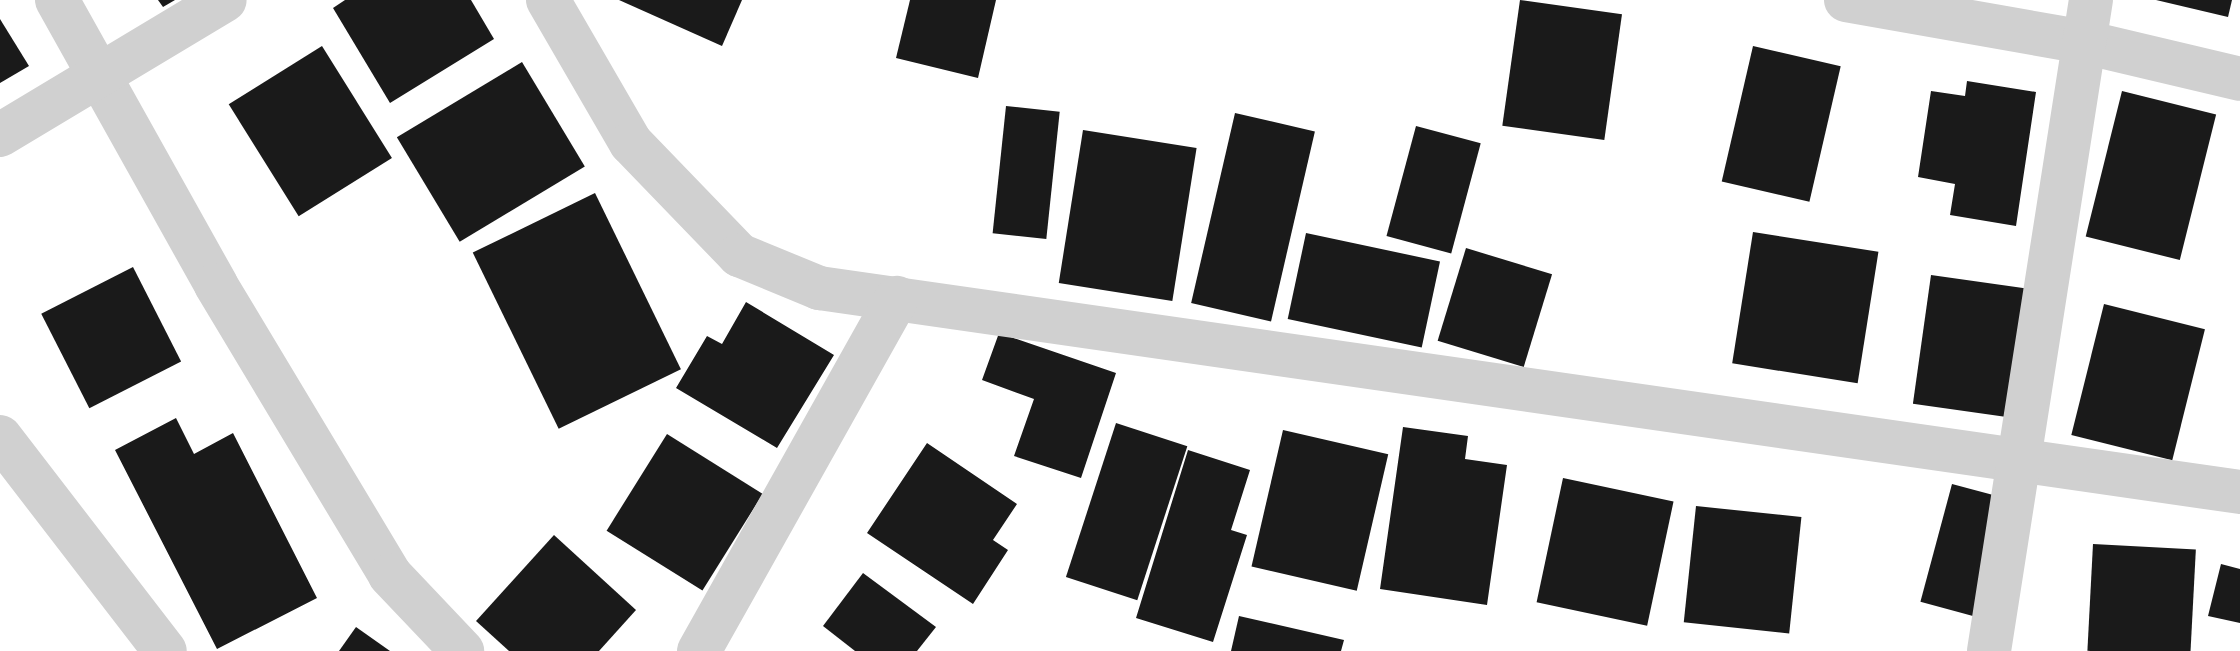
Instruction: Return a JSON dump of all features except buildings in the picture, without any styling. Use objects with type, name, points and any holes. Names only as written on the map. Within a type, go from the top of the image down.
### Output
[{"type":"street","points":[[57,0],[216,285],[390,575],[462,651]]},
{"type":"street","points":[[0,135],[225,0]]},
{"type":"street","points":[[548,0],[631,143],[739,255],[819,288],[2240,492]]},
{"type":"street","points":[[1846,0],[2088,21],[2240,79]]},
{"type":"street","points":[[1989,651],[2088,21]]},
{"type":"street","points":[[699,651],[897,298]]},
{"type":"street","points":[[0,437],[165,651]]}]
